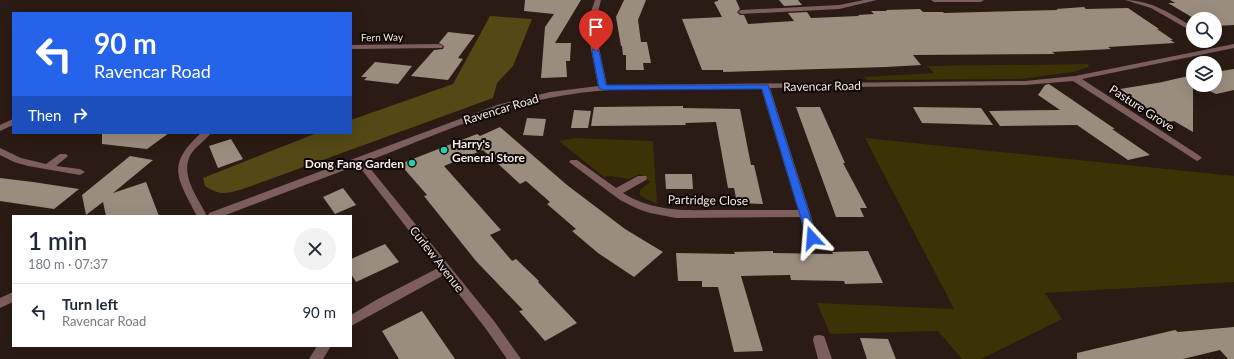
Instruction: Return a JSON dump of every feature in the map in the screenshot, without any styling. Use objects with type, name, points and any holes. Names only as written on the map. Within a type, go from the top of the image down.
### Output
[{"type":"street","points":[[598,0],[592,20],[593,39],[603,88]]},
{"type":"street","points":[[741,12],[832,8],[874,0]]},
{"type":"street","points":[[934,0],[981,0]]},
{"type":"street","points":[[1132,0],[1161,11],[1186,26]]},
{"type":"street","name":"Fern Way","points":[[410,56],[414,46]]},
{"type":"street","name":"Fern Way","points":[[352,47],[439,46]]},
{"type":"street","name":"Ravencar Road","points":[[216,215],[511,104],[550,95],[603,88],[1025,83],[1075,78],[1230,47]]},
{"type":"street","name":"Pasture Grove","points":[[1075,78],[1196,158]]},
{"type":"street","points":[[766,87],[812,238]]},
{"type":"street","points":[[0,128],[12,122]]},
{"type":"street","points":[[202,215],[184,178],[181,166],[184,156],[205,134]]},
{"type":"street","points":[[0,151],[26,162],[80,172]]},
{"type":"street","points":[[48,167],[63,156]]},
{"type":"street","name":"Curlew Avenue","points":[[359,160],[490,325],[514,359]]},
{"type":"street","name":"Partridge Close","points":[[574,162],[616,193],[641,207],[656,212],[676,214],[804,213]]},
{"type":"street","points":[[616,193],[642,178]]},
{"type":"street","points":[[352,320],[380,303],[445,269]]},
{"type":"street","points":[[0,303],[12,297]]},
{"type":"street","points":[[819,340],[825,359]]},
{"type":"street","points":[[316,359],[323,347]]},
{"type":"shaded area","points":[[490,16],[532,19],[513,66],[497,83],[493,98],[246,188],[221,193],[205,186],[203,178],[314,134],[352,134],[352,120],[453,84]]},
{"type":"shaded area","points":[[1088,64],[1089,67],[1073,72],[1020,79],[867,80],[864,77],[934,73],[927,66]]},
{"type":"shaded area","points":[[575,138],[653,141],[657,204],[640,195],[640,190],[650,182],[640,174],[629,179],[609,176],[604,177],[559,141]]},
{"type":"shaded area","points":[[865,138],[1234,176],[1234,282],[1045,293],[1062,319],[981,359],[962,359],[938,331],[830,334],[817,303],[954,309]]},
{"type":"building","points":[[525,0],[581,0],[555,43],[571,43],[570,61],[566,61],[567,77],[541,78],[545,27],[554,14],[524,11]]},
{"type":"building","points":[[624,0],[646,0],[638,20],[641,42],[647,42],[651,63],[643,63],[644,70],[626,70],[626,55],[623,55],[616,17]]},
{"type":"building","points":[[718,0],[736,0],[740,9],[737,12],[740,15],[744,15],[748,24],[794,21],[788,13],[807,12],[811,18],[859,16],[858,15],[874,14],[871,11],[887,11],[886,10],[920,9],[923,12],[944,13],[1058,10],[1056,9],[1084,7],[1086,9],[1128,8],[1159,29],[1157,29],[1175,43],[1108,47],[1111,49],[1052,52],[1055,54],[913,55],[921,65],[886,67],[723,72],[723,70],[702,70],[682,19],[722,17],[714,2]]},
{"type":"building","points":[[779,0],[798,0],[802,5],[784,6]]},
{"type":"building","points":[[1170,0],[1234,0],[1234,25],[1222,26],[1222,12],[1186,12],[1186,14],[1168,3],[1175,3]]},
{"type":"building","points":[[448,32],[475,35],[458,58],[463,59],[448,80],[411,76],[434,50],[443,49],[444,46],[439,43]]},
{"type":"building","points":[[375,62],[412,66],[398,84],[364,80],[367,77],[361,77]]},
{"type":"building","points":[[1234,69],[1234,90],[1216,94],[1212,92],[1222,92],[1222,71]]},
{"type":"building","points":[[1186,77],[1186,92],[1193,92],[1193,132],[1174,121],[1169,122],[1137,102],[1139,102],[1120,89]]},
{"type":"building","points":[[1049,84],[1150,155],[1128,160],[1077,125],[1000,126],[989,111],[1060,110],[1038,95],[1045,85]]},
{"type":"building","points":[[683,106],[683,108],[740,109],[751,165],[754,165],[763,204],[737,203],[734,188],[728,188],[716,122],[685,123],[686,125],[591,126],[594,107]]},
{"type":"building","points":[[796,107],[820,107],[845,163],[843,163],[867,208],[860,208],[864,217],[836,217]]},
{"type":"building","points":[[913,107],[981,108],[993,125],[922,123]]},
{"type":"building","points":[[574,110],[591,111],[588,128],[571,128]]},
{"type":"building","points":[[527,118],[546,119],[543,136],[523,135]]},
{"type":"building","points":[[500,127],[567,185],[625,229],[663,252],[634,277],[598,253],[572,231],[576,229],[547,204],[550,202],[526,181],[520,184],[483,150],[444,166],[501,230],[490,235],[512,261],[516,259],[539,281],[538,282],[577,323],[545,341],[519,311],[523,310],[476,261],[424,196],[427,195],[400,164],[477,134],[480,136]]},
{"type":"building","points":[[102,134],[168,134],[147,149],[102,144]]},
{"type":"building","points":[[231,139],[243,159],[218,168],[209,146]]},
{"type":"building","points":[[130,156],[153,160],[113,193],[146,182],[159,215],[106,215],[103,202],[86,215],[82,195]]},
{"type":"building","points":[[665,174],[692,174],[693,189],[666,189]]},
{"type":"building","points":[[0,178],[79,189],[54,209],[0,201]]},
{"type":"building","points":[[343,188],[356,205],[335,214],[323,197]]},
{"type":"building","points":[[385,244],[399,262],[356,282],[352,276],[352,259]]},
{"type":"building","points":[[773,251],[773,253],[833,254],[832,252],[868,251],[883,283],[845,284],[844,281],[791,280],[790,275],[741,276],[763,351],[734,352],[718,287],[702,287],[702,281],[678,281],[676,253],[735,254],[734,252]]},
{"type":"building","points":[[422,311],[455,359],[399,359],[382,331]]},
{"type":"building","points":[[1234,327],[1234,359],[1228,359],[1220,350],[1183,359],[1077,359],[1077,353],[1175,330],[1178,332]]},
{"type":"building","points":[[860,338],[888,339],[896,359],[867,359]]},
{"type":"place","name":"Harry's General Store","points":[[444,150]]},
{"type":"place","name":"Dong Fang Garden","points":[[412,163]]},
{"type":"route","points":[[596,51],[603,88],[766,87],[812,238]]}]
